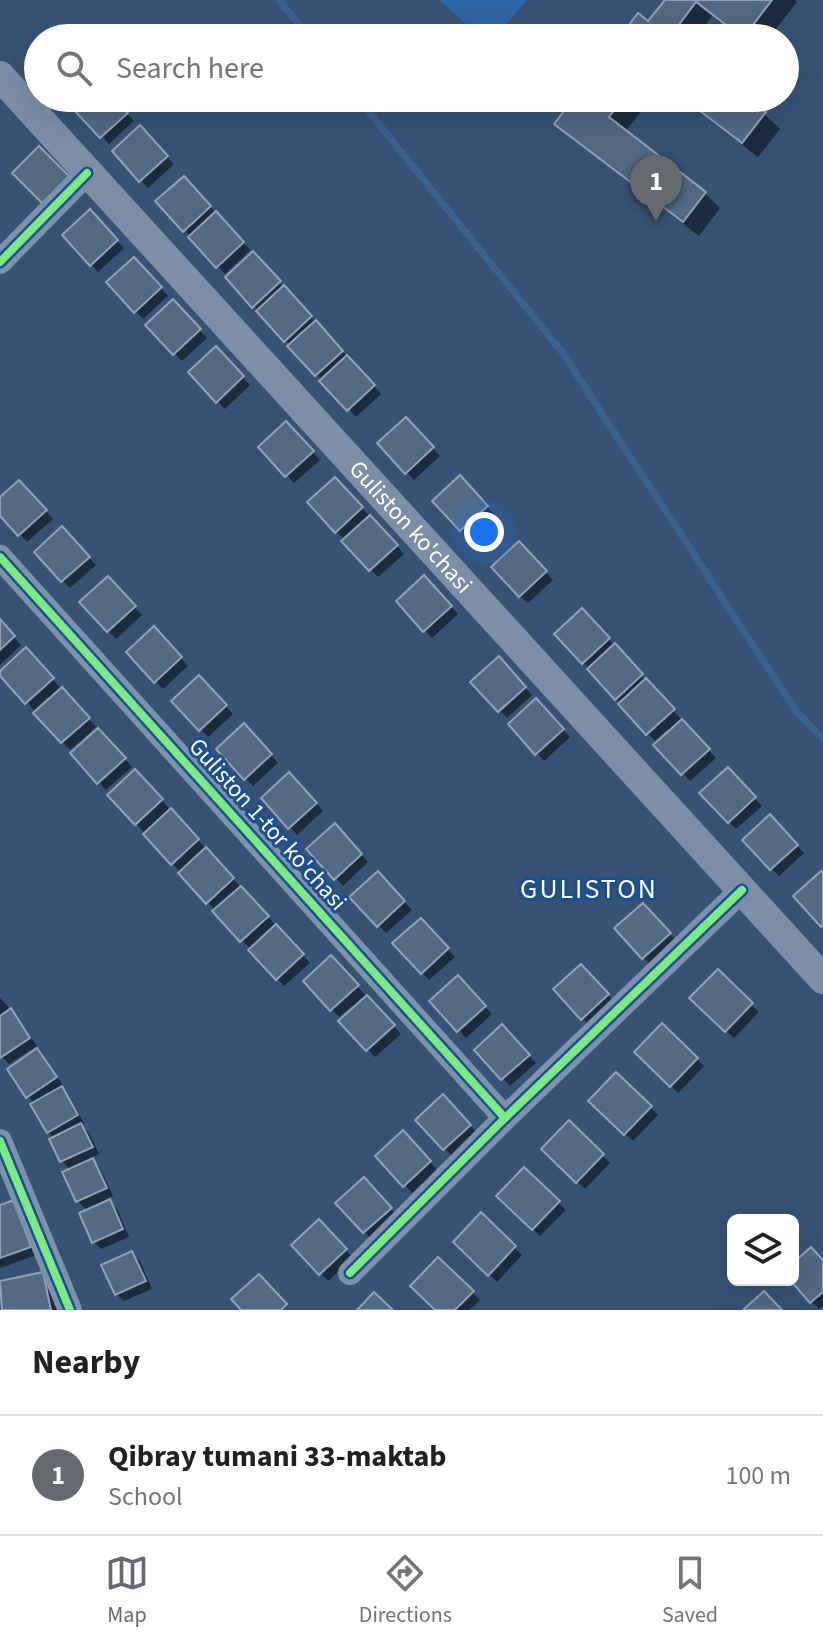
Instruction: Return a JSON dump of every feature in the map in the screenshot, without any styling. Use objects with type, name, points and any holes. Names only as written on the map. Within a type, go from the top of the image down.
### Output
[{"type":"main road","name":"Guliston ko'chasi","points":[[0,76],[24,103]]},
{"type":"main road","name":"Guliston ko'chasi","points":[[32,112],[823,979]]},
{"type":"street","points":[[0,262],[87,173]]},
{"type":"street","name":"Guliston 1-tor ko'chasi","points":[[0,557],[505,1118]]},
{"type":"street","points":[[350,1273],[505,1118],[742,890]]},
{"type":"street","points":[[0,1141],[70,1310]]},
{"type":"shaded area","points":[[439,0],[527,0],[506,24],[466,24]]},
{"type":"building","points":[[665,0],[772,0],[754,24],[725,24],[696,2],[680,24],[630,24],[638,13],[648,21]]},
{"type":"building","points":[[76,112],[127,112],[128,113],[100,138]]},
{"type":"building","points":[[563,112],[613,112],[609,117],[706,192],[683,222],[554,124]]},
{"type":"building","points":[[701,112],[766,112],[742,143]]},
{"type":"building","points":[[140,125],[168,156],[139,182],[112,151]]},
{"type":"building","points":[[39,146],[70,177],[43,204],[12,173]]},
{"type":"building","points":[[184,176],[211,206],[183,232],[155,201]]},
{"type":"building","points":[[90,209],[118,240],[90,266],[62,235]]},
{"type":"building","points":[[216,211],[244,242],[216,268],[188,237]]},
{"type":"building","points":[[253,251],[281,281],[252,308],[225,277]]},
{"type":"building","points":[[134,257],[162,287],[134,313],[106,282]]},
{"type":"building","points":[[284,285],[312,316],[284,342],[256,311]]},
{"type":"building","points":[[173,299],[201,329],[173,355],[145,325]]},
{"type":"building","points":[[316,320],[343,351],[315,376],[287,346]]},
{"type":"building","points":[[216,346],[244,376],[216,403],[188,372]]},
{"type":"building","points":[[347,355],[375,385],[347,411],[319,381]]},
{"type":"building","points":[[406,417],[434,447],[405,474],[377,443]]},
{"type":"building","points":[[286,421],[314,451],[285,477],[258,447]]},
{"type":"building","points":[[460,475],[488,506],[460,531],[432,501]]},
{"type":"building","points":[[335,477],[363,507],[335,533],[307,502]]},
{"type":"building","points":[[19,480],[47,510],[18,536],[0,516],[0,497]]},
{"type":"building","points":[[370,515],[398,545],[369,571],[341,541]]},
{"type":"building","points":[[62,526],[90,557],[61,582],[34,552]]},
{"type":"building","points":[[519,541],[547,571],[519,597],[491,567]]},
{"type":"building","points":[[424,575],[452,606],[423,632],[396,601]]},
{"type":"building","points":[[108,576],[136,606],[107,632],[79,602]]},
{"type":"building","points":[[582,608],[610,638],[582,664],[554,634]]},
{"type":"building","points":[[0,619],[15,636],[0,650]]},
{"type":"building","points":[[154,626],[182,657],[154,683],[126,652]]},
{"type":"building","points":[[615,643],[643,674],[615,700],[587,669]]},
{"type":"building","points":[[26,647],[54,678],[25,704],[0,676],[0,671]]},
{"type":"building","points":[[499,656],[526,687],[498,712],[470,682]]},
{"type":"building","points":[[199,675],[227,705],[199,731],[171,701]]},
{"type":"building","points":[[646,678],[675,709],[646,735],[618,704]]},
{"type":"building","points":[[62,687],[90,718],[61,743],[33,713]]},
{"type":"building","points":[[536,698],[564,729],[535,755],[508,724]]},
{"type":"building","points":[[682,719],[710,749],[681,775],[653,745]]},
{"type":"building","points":[[244,723],[272,754],[244,780],[216,749]]},
{"type":"building","points":[[98,728],[126,758],[97,784],[70,753]]},
{"type":"building","points":[[728,767],[756,797],[728,823],[699,793]]},
{"type":"building","points":[[135,769],[163,799],[135,825],[107,795]]},
{"type":"building","points":[[289,772],[317,803],[288,829],[261,798]]},
{"type":"building","points":[[171,808],[199,839],[171,865],[143,834]]},
{"type":"building","points":[[770,814],[798,845],[770,870],[742,840]]},
{"type":"building","points":[[335,823],[362,854],[334,880],[306,849]]},
{"type":"building","points":[[206,847],[234,878],[206,904],[178,873]]},
{"type":"building","points":[[378,871],[405,901],[377,927],[349,897]]},
{"type":"building","points":[[821,871],[823,925],[821,927],[793,896]]},
{"type":"building","points":[[241,886],[269,916],[240,942],[212,911]]},
{"type":"building","points":[[643,903],[671,933],[642,959],[614,928]]},
{"type":"building","points":[[421,918],[449,948],[421,974],[392,943]]},
{"type":"building","points":[[276,924],[304,954],[276,980],[248,950]]},
{"type":"building","points":[[331,955],[359,985],[330,1011],[303,981]]},
{"type":"building","points":[[581,964],[609,994],[581,1020],[553,989]]},
{"type":"building","points":[[718,969],[753,1003],[725,1032],[689,998]]},
{"type":"building","points":[[458,975],[486,1006],[457,1032],[429,1001]]},
{"type":"building","points":[[367,995],[395,1025],[366,1051],[338,1021]]},
{"type":"building","points":[[11,1008],[30,1038],[0,1058],[0,1016]]},
{"type":"building","points":[[662,1023],[698,1058],[670,1087],[634,1052]]},
{"type":"building","points":[[502,1024],[530,1055],[501,1080],[474,1050]]},
{"type":"building","points":[[37,1048],[57,1077],[26,1098],[7,1069]]},
{"type":"building","points":[[616,1072],[652,1106],[624,1135],[588,1101]]},
{"type":"building","points":[[62,1086],[78,1115],[47,1133],[30,1104]]},
{"type":"building","points":[[443,1094],[471,1125],[443,1150],[415,1120]]},
{"type":"building","points":[[569,1120],[604,1154],[576,1183],[541,1149]]},
{"type":"building","points":[[81,1123],[93,1147],[60,1162],[49,1139]]},
{"type":"building","points":[[403,1130],[431,1161],[403,1187],[375,1156]]},
{"type":"building","points":[[93,1158],[107,1188],[76,1202],[62,1172]]},
{"type":"building","points":[[524,1167],[560,1201],[532,1230],[496,1196]]},
{"type":"building","points":[[364,1177],[392,1208],[363,1233],[335,1203]]},
{"type":"building","points":[[110,1199],[123,1229],[92,1243],[79,1213]]},
{"type":"building","points":[[14,1200],[31,1247],[0,1258],[0,1205]]},
{"type":"building","points":[[481,1212],[516,1246],[488,1276],[453,1242]]},
{"type":"building","points":[[319,1219],[347,1249],[319,1275],[291,1245]]},
{"type":"building","points":[[811,1247],[823,1260],[823,1292],[810,1303],[795,1286],[799,1286],[799,1258]]},
{"type":"building","points":[[132,1251],[146,1281],[115,1295],[101,1265]]},
{"type":"building","points":[[438,1257],[474,1291],[455,1310],[435,1310],[410,1286]]},
{"type":"building","points":[[43,1272],[51,1310],[2,1310],[0,1281]]},
{"type":"building","points":[[259,1274],[287,1304],[281,1310],[241,1310],[231,1299]]},
{"type":"building","points":[[764,1291],[782,1310],[743,1310]]},
{"type":"building","points":[[374,1292],[393,1310],[357,1310]]},
{"type":"waterway","points":[[279,0],[299,24]]},
{"type":"waterway","points":[[369,112],[562,352],[796,711],[823,739]]},
{"type":"cycle path","points":[[0,262],[87,173]]},
{"type":"cycle path","points":[[0,557],[505,1118]]},
{"type":"cycle path","points":[[350,1273],[505,1118],[742,890]]},
{"type":"cycle path","points":[[0,1141],[70,1310]]},
{"type":"place","name":"Qibray tumani 33-maktab","points":[[656,221]]},
{"type":"district","name":"GULISTON","points":[[589,888]]}]
